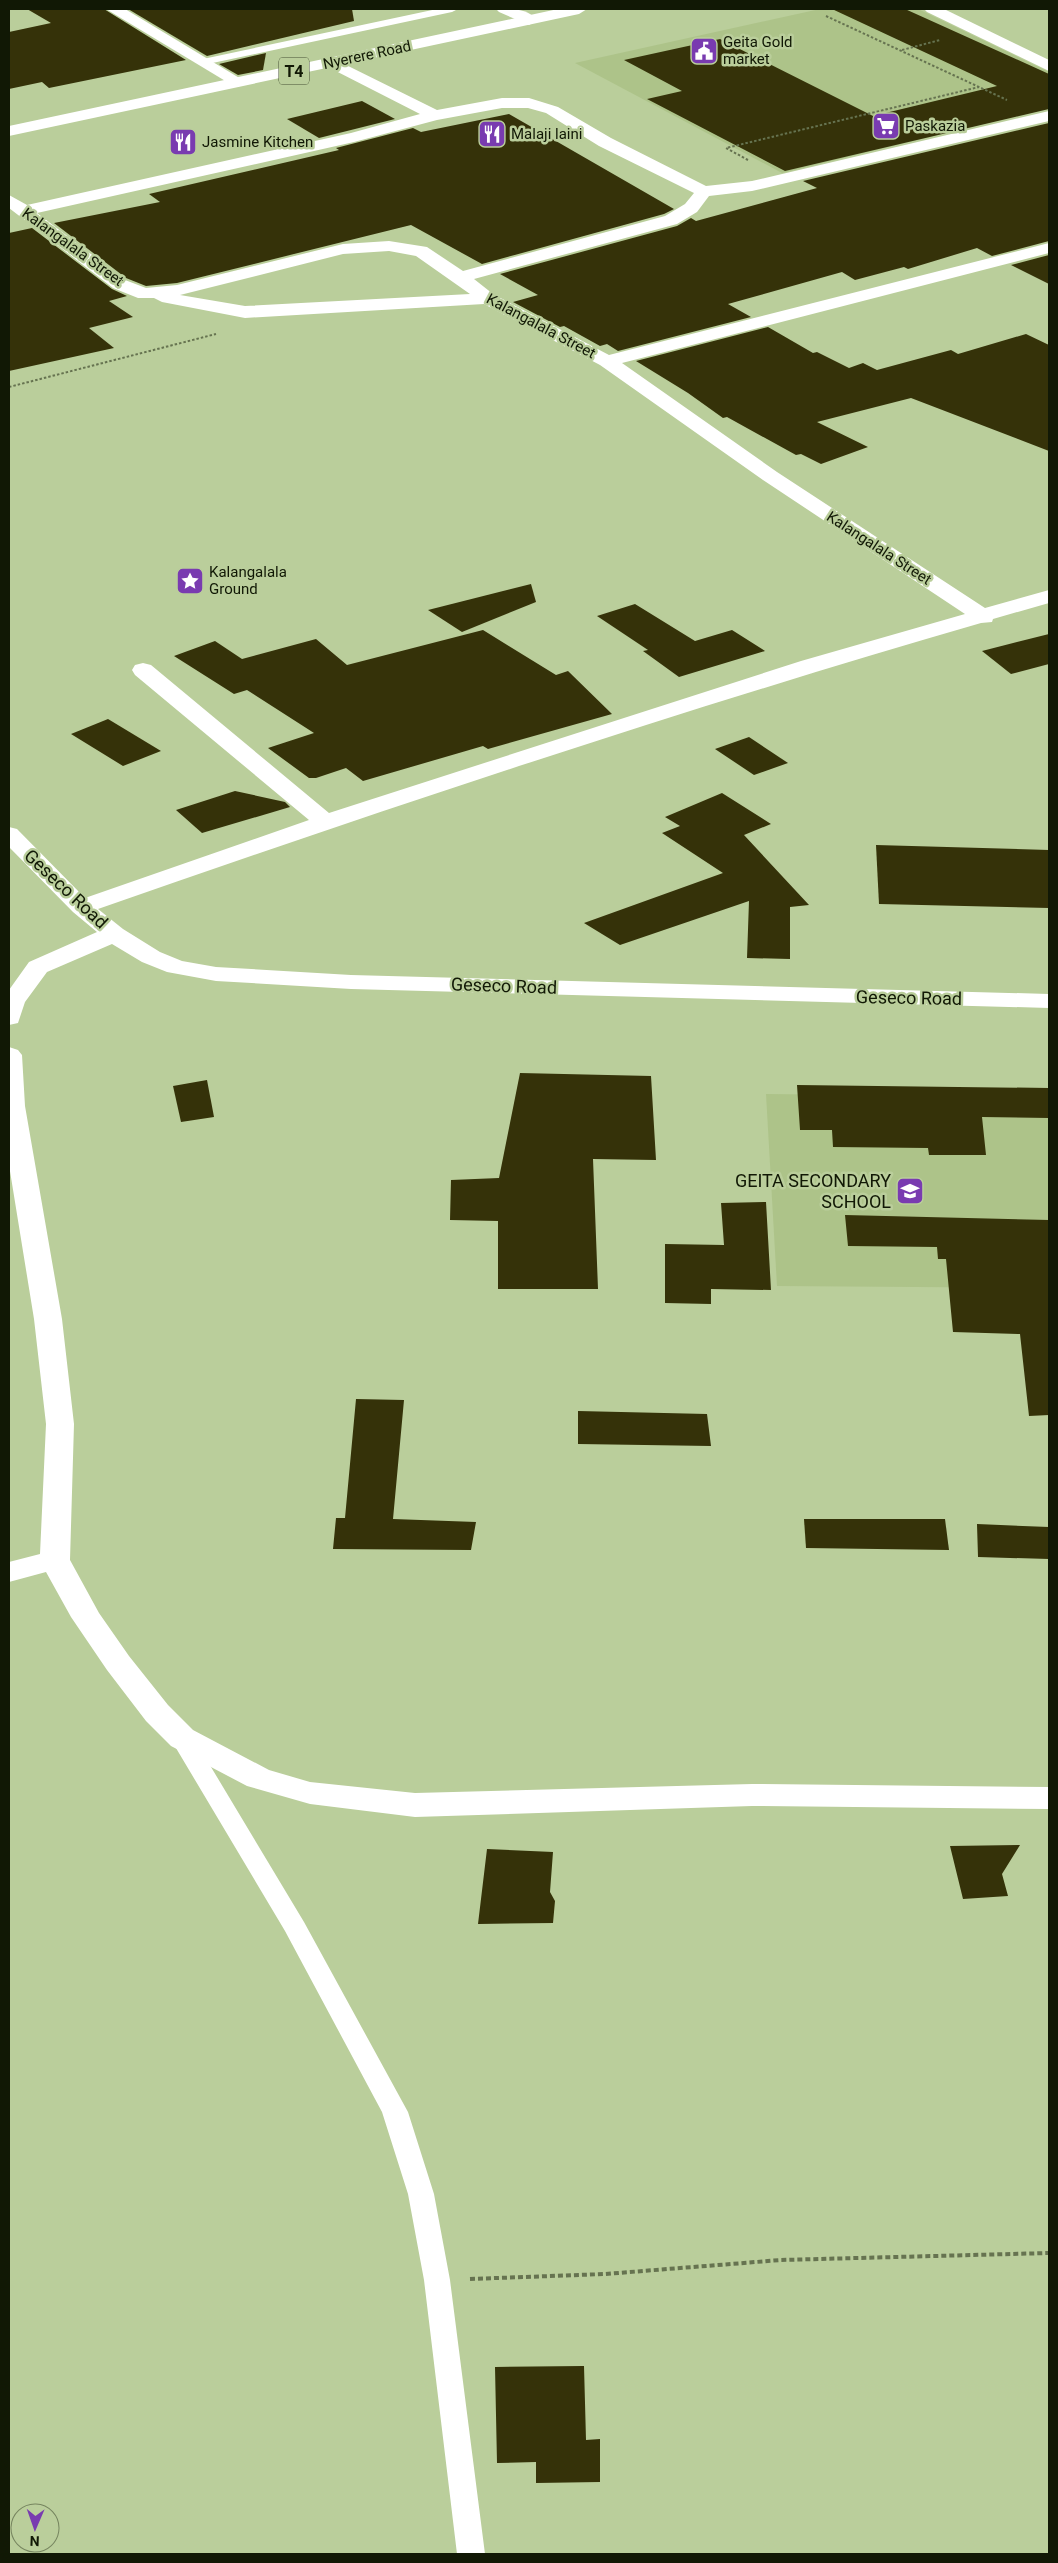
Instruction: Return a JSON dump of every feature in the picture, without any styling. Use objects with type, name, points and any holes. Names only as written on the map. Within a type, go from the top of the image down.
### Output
[{"type":"main road","points":[[114,9],[238,82]]},
{"type":"main road","points":[[504,9],[529,20]]},
{"type":"main road","name":"Nyerere Road","points":[[9,131],[579,9]]},
{"type":"main road","points":[[932,9],[1049,66]]},
{"type":"main road","points":[[332,62],[390,94],[435,115]]},
{"type":"main road","points":[[16,206],[354,137],[435,115],[502,103],[529,102],[552,110],[605,142],[704,191],[734,188],[781,179],[1046,117]]},
{"type":"main road","points":[[460,277],[671,220],[691,208],[704,191]]},
{"type":"main road","name":"Kalangalala Street","points":[[16,206],[119,284],[144,294],[177,290],[343,249],[389,246],[421,251],[487,298],[607,361],[770,476],[984,617]]},
{"type":"main road","points":[[607,361],[1049,248]]},
{"type":"main road","points":[[144,294],[245,312],[344,308],[487,298]]},
{"type":"main road","points":[[81,907],[325,822],[809,666],[984,617],[1049,596]]},
{"type":"main road","points":[[143,670],[325,822]]},
{"type":"main road","name":"Geseco Road","points":[[9,834],[81,907],[114,934],[151,957],[176,967],[216,974],[351,982],[1049,1001]]},
{"type":"main road","points":[[9,972],[38,967],[114,934]]},
{"type":"main road","points":[[9,1018],[13,1002],[38,967]]},
{"type":"main road","points":[[9,1055],[12,1106],[48,1320],[60,1424],[55,1560],[86,1617],[118,1663],[157,1713],[182,1738],[258,1778],[310,1793],[373,1802],[472,1805],[636,1797],[752,1796],[1049,1798]]},
{"type":"main road","points":[[9,1572],[55,1560]]},
{"type":"lane","points":[[203,62],[452,9]]},
{"type":"lane","points":[[182,1738],[295,1928],[394,2112],[422,2194],[437,2280],[470,2554]]},
{"type":"path","points":[[826,16],[1046,117]]},
{"type":"path","points":[[781,179],[726,148],[980,87]]},
{"type":"path","points":[[9,387],[230,331],[245,312]]},
{"type":"path","points":[[437,2280],[605,2274],[780,2260],[1049,2253]]},
{"type":"shaded area","points":[[820,9],[918,9],[1049,72],[1049,108],[782,173],[575,63]]},
{"type":"shaded area","name":"GEITA SECONDARY SCHOOL","points":[[766,1094],[1049,1097],[1049,1288],[777,1286]]},
{"type":"building","points":[[27,9],[104,9],[186,60],[49,88],[42,82],[9,89],[9,32],[51,23]]},
{"type":"building","points":[[128,9],[352,9],[354,21],[207,56]]},
{"type":"building","points":[[832,9],[905,9],[1049,74],[1049,109],[785,171],[647,99],[682,91],[624,60],[720,39],[873,116],[997,86]]},
{"type":"building","points":[[266,53],[263,70],[238,75],[219,64]]},
{"type":"building","points":[[362,101],[395,119],[319,138],[287,119]]},
{"type":"building","points":[[509,114],[674,209],[664,214],[482,264],[411,225],[177,283],[146,286],[126,278],[54,223],[160,202],[149,194],[339,150],[336,148],[413,128],[421,132]]},
{"type":"building","points":[[1049,123],[1049,241],[992,256],[977,248],[908,269],[904,267],[855,280],[842,272],[728,304],[751,317],[618,351],[607,344],[600,346],[564,326],[560,327],[513,302],[538,295],[500,274],[677,226],[691,218],[696,221],[817,188],[803,181]]},
{"type":"building","points":[[32,228],[112,289],[127,296],[109,301],[133,317],[89,328],[114,348],[9,371],[9,233]]},
{"type":"building","points":[[1049,255],[1049,284],[1011,265]]},
{"type":"building","points":[[768,327],[813,353],[817,352],[849,368],[863,363],[877,370],[951,350],[958,354],[1026,334],[1049,345],[1049,451],[911,398],[817,422],[868,447],[821,464],[801,454],[796,455],[727,417],[723,418],[688,393],[636,361]]},
{"type":"building","points":[[531,584],[536,602],[462,632],[428,610]]},
{"type":"building","points":[[635,604],[695,641],[732,630],[765,651],[679,677],[643,651],[648,650],[597,616]]},
{"type":"building","points":[[483,630],[556,675],[568,671],[612,714],[488,749],[483,746],[363,781],[346,768],[316,778],[309,778],[268,748],[314,733],[247,690],[234,694],[174,656],[215,641],[242,659],[316,639],[347,665]]},
{"type":"building","points":[[1049,634],[1049,664],[1011,674],[982,651]]},
{"type":"building","points":[[108,719],[161,751],[123,766],[71,734]]},
{"type":"building","points":[[749,737],[788,763],[754,775],[715,749]]},
{"type":"building","points":[[235,791],[285,802],[290,807],[202,833],[176,810]]},
{"type":"building","points":[[722,793],[771,824],[744,835],[809,905],[790,907],[790,959],[747,958],[749,901],[620,945],[584,923],[723,873],[662,833],[680,826],[665,817]]},
{"type":"building","points":[[876,845],[1049,850],[1049,908],[879,904]]},
{"type":"building","points":[[520,1073],[651,1076],[656,1160],[593,1159],[598,1289],[498,1289],[498,1221],[450,1220],[451,1180],[499,1178]]},
{"type":"building","points":[[207,1080],[214,1117],[181,1122],[173,1086]]},
{"type":"building","points":[[797,1085],[1049,1088],[1049,1118],[982,1117],[986,1155],[929,1155],[928,1148],[833,1147],[832,1130],[800,1130]]},
{"type":"building","points":[[766,1202],[771,1290],[711,1289],[711,1304],[665,1303],[665,1244],[724,1245],[721,1203]]},
{"type":"building","points":[[845,1215],[1049,1220],[1049,1415],[1029,1416],[1020,1334],[953,1332],[946,1259],[938,1259],[937,1247],[848,1246]]},
{"type":"building","points":[[356,1399],[404,1400],[393,1519],[476,1522],[471,1550],[333,1549],[336,1518],[345,1518]]},
{"type":"building","points":[[578,1411],[707,1414],[711,1446],[578,1444]]},
{"type":"building","points":[[804,1519],[945,1519],[949,1550],[806,1548]]},
{"type":"building","points":[[977,1524],[1049,1527],[1049,1559],[978,1557]]},
{"type":"building","points":[[1020,1845],[1002,1874],[1008,1896],[963,1899],[950,1846]]},
{"type":"building","points":[[487,1849],[553,1852],[550,1892],[555,1901],[553,1923],[478,1924]]},
{"type":"building","points":[[584,2366],[586,2440],[600,2439],[600,2482],[536,2483],[536,2462],[497,2463],[495,2367]]},
{"type":"place","name":"Geita Gold market","points":[[704,51]]},
{"type":"place","name":"Paskazia","points":[[886,126]]},
{"type":"place","name":"Malaji laini","points":[[492,134]]},
{"type":"place","name":"Jasmine Kitchen","points":[[183,142]]},
{"type":"place","name":"Kalangalala Ground","points":[[190,581]]},
{"type":"place","name":"GEITA SECONDARY SCHOOL","points":[[910,1191]]}]
